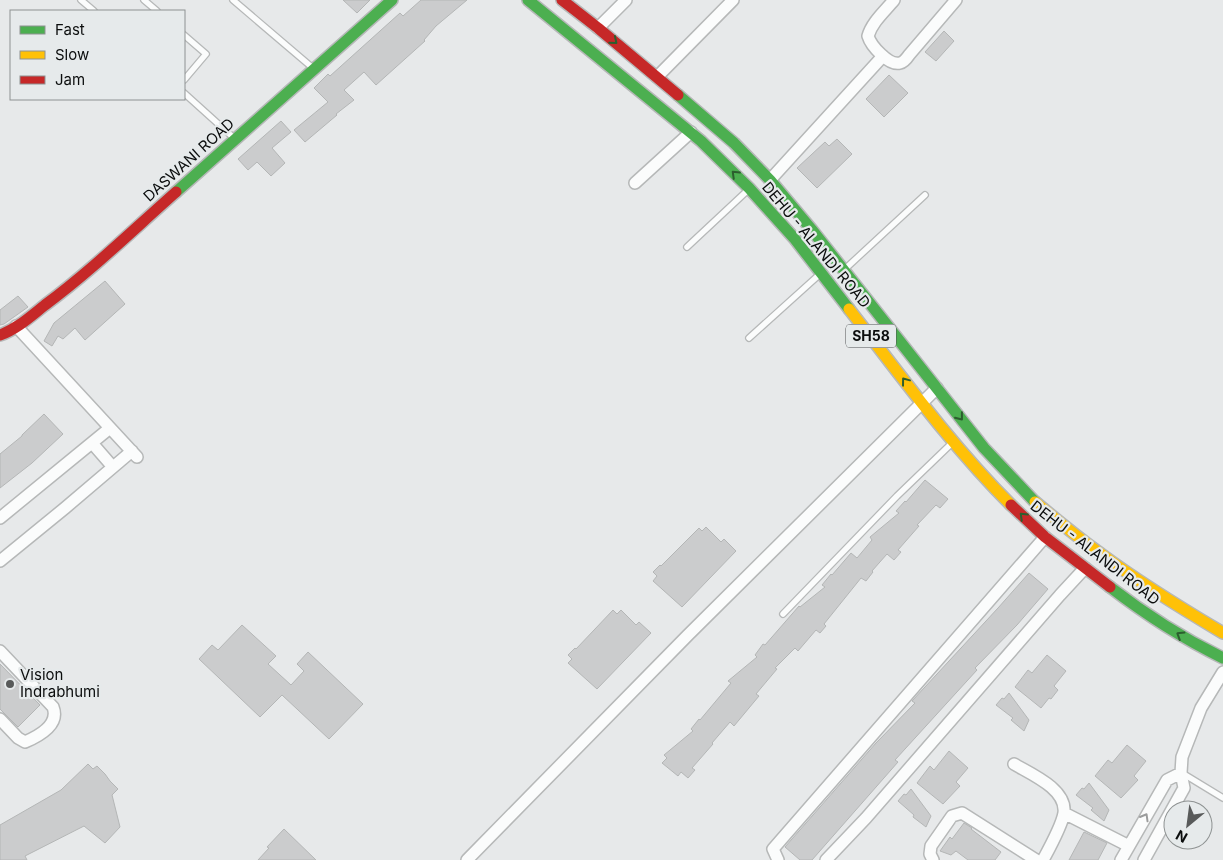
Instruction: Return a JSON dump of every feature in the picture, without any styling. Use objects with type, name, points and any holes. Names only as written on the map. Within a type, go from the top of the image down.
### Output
[{"type":"main road","name":"DASWANI ROAD","points":[[0,335],[8,332],[72,285],[392,0]]},
{"type":"main road","name":"DEHU - ALANDI ROAD","points":[[528,0],[691,132],[750,188],[822,273],[953,442],[986,480],[1045,537],[1124,598],[1165,626],[1196,645],[1223,658]]},
{"type":"main road","name":"DEHU - ALANDI ROAD","points":[[562,0],[657,76],[734,143],[770,180],[844,270],[984,448],[1033,500],[1100,554],[1168,600],[1223,633]]},
{"type":"street","points":[[598,28],[626,0]]},
{"type":"street","points":[[657,76],[733,0]]},
{"type":"street","points":[[894,0],[875,23],[868,36],[873,46],[883,56],[893,63],[899,64],[904,62],[956,0]]},
{"type":"street","points":[[770,180],[883,56]]},
{"type":"street","points":[[635,183],[691,132]]},
{"type":"street","points":[[0,561],[65,508],[112,466],[134,454],[16,326]]},
{"type":"street","points":[[467,860],[688,635],[937,388]]},
{"type":"street","points":[[0,518],[110,428]]},
{"type":"street","points":[[92,443],[112,466]]},
{"type":"street","points":[[778,860],[773,850],[1045,537]]},
{"type":"street","points":[[826,860],[866,818],[1085,568]]},
{"type":"street","points":[[0,651],[53,707],[55,712],[52,722],[43,733],[25,742],[18,738],[0,719]]},
{"type":"street","points":[[1144,860],[1184,788],[1181,773],[1182,757],[1201,708],[1223,672]]},
{"type":"street","points":[[1014,764],[1049,785],[1062,798],[1064,813],[1043,860]]},
{"type":"street","points":[[1121,860],[1167,780],[1181,773]]},
{"type":"street","points":[[933,860],[930,854],[931,846],[952,816],[962,813],[1036,860]]},
{"type":"street","points":[[1064,813],[1128,846]]},
{"type":"lane","points":[[81,0],[93,10]]},
{"type":"lane","points":[[144,0],[156,10]]},
{"type":"lane","points":[[233,0],[314,69]]},
{"type":"lane","points":[[185,36],[206,54],[185,79]]},
{"type":"lane","points":[[185,93],[235,139]]},
{"type":"lane","points":[[687,247],[750,188]]},
{"type":"lane","points":[[844,270],[925,195]]},
{"type":"lane","points":[[749,338],[822,273]]},
{"type":"lane","points":[[783,614],[896,496],[953,442]]},
{"type":"lane","points":[[1181,773],[1223,798]]},
{"type":"building","points":[[343,0],[370,0],[357,13]]},
{"type":"building","points":[[421,0],[467,0],[436,26],[425,41],[376,85],[364,72],[344,90],[354,100],[305,142],[294,130],[328,102],[314,88],[400,13],[403,16]]},
{"type":"building","points":[[944,31],[954,41],[936,61],[925,52]]},
{"type":"building","points":[[889,75],[908,93],[884,117],[866,99]]},
{"type":"building","points":[[281,121],[291,132],[272,148],[285,163],[271,176],[257,162],[248,170],[238,159]]},
{"type":"building","points":[[837,139],[852,154],[817,188],[797,168],[825,142],[829,146]]},
{"type":"building","points":[[105,281],[125,304],[85,340],[75,328],[63,339],[58,336],[52,346],[44,341],[54,323]]},
{"type":"building","points":[[18,296],[28,307],[0,325],[0,310]]},
{"type":"building","points":[[44,414],[63,434],[32,463],[0,488],[0,454]]},
{"type":"building","points":[[925,480],[948,499],[940,508],[936,505],[917,525],[919,526],[898,550],[901,552],[894,560],[887,554],[866,581],[861,578],[824,624],[826,626],[820,633],[816,630],[798,651],[795,648],[775,668],[777,669],[756,694],[759,696],[734,726],[730,722],[692,768],[695,770],[688,778],[681,772],[678,776],[662,763],[667,758],[664,755],[693,731],[691,729],[731,683],[728,681],[757,657],[755,655],[763,644],[765,645],[799,606],[825,587],[822,585],[851,553],[857,558],[872,540],[870,537],[899,513],[896,511]]},
{"type":"building","points":[[706,527],[721,542],[724,539],[736,551],[682,607],[653,581],[657,576],[653,572],[699,528],[702,531]]},
{"type":"building","points":[[1029,573],[1048,589],[1017,625],[975,668],[977,670],[895,760],[898,762],[812,860],[800,860],[785,847],[876,743],[915,703],[912,701]]},
{"type":"building","points":[[613,610],[617,614],[621,610],[636,625],[639,622],[651,633],[597,689],[568,663],[572,659],[568,655]]},
{"type":"building","points":[[242,625],[276,656],[268,664],[291,685],[304,671],[297,664],[308,652],[363,704],[329,739],[282,695],[260,717],[199,659],[212,645],[218,650]]},
{"type":"building","points":[[1047,655],[1066,671],[1054,686],[1058,690],[1041,708],[1015,687],[1028,670],[1032,673]]},
{"type":"building","name":"Vision Indrabhumi","points":[[0,664],[40,705],[18,727],[0,709]]},
{"type":"building","points":[[1009,693],[1029,720],[1024,731],[1011,720],[1013,718],[996,705]]},
{"type":"building","points":[[1127,745],[1146,761],[1134,776],[1138,780],[1121,798],[1095,776],[1108,760],[1112,763]]},
{"type":"building","points":[[949,751],[968,768],[956,782],[960,786],[943,804],[917,783],[930,766],[934,770]]},
{"type":"building","points":[[88,764],[93,769],[97,766],[118,789],[112,795],[120,827],[105,843],[84,826],[25,856],[27,860],[0,860],[0,825],[61,790]]},
{"type":"building","points":[[1089,783],[1109,810],[1104,821],[1091,810],[1093,808],[1076,795]]},
{"type":"building","points":[[911,789],[931,816],[926,827],[913,817],[914,815],[898,801]]},
{"type":"building","points":[[964,823],[1001,852],[995,860],[968,860],[956,851],[951,855],[940,851],[950,837],[952,839]]},
{"type":"building","points":[[284,829],[316,860],[258,860]]},
{"type":"building","points":[[1084,832],[1107,843],[1098,860],[1069,860]]},
{"type":"traffic: fast","points":[[176,192],[392,0]]},
{"type":"traffic: fast","points":[[528,0],[701,141],[749,188],[794,238],[849,309]]},
{"type":"traffic: fast","points":[[678,95],[734,143],[770,180],[812,230],[984,448],[1035,502]]},
{"type":"traffic: fast","points":[[1110,587],[1165,626],[1223,658]]},
{"type":"traffic: slow","points":[[849,309],[947,434],[1011,505]]},
{"type":"traffic: slow","points":[[1035,502],[1116,565],[1223,633]]},
{"type":"traffic: jam","points":[[562,0],[678,95]]},
{"type":"traffic: jam","points":[[0,335],[24,322],[79,278],[176,192]]},
{"type":"traffic: jam","points":[[1011,505],[1045,537],[1110,587]]},
{"type":"place","name":"Vision Indrabhumi","points":[[10,684]]}]
